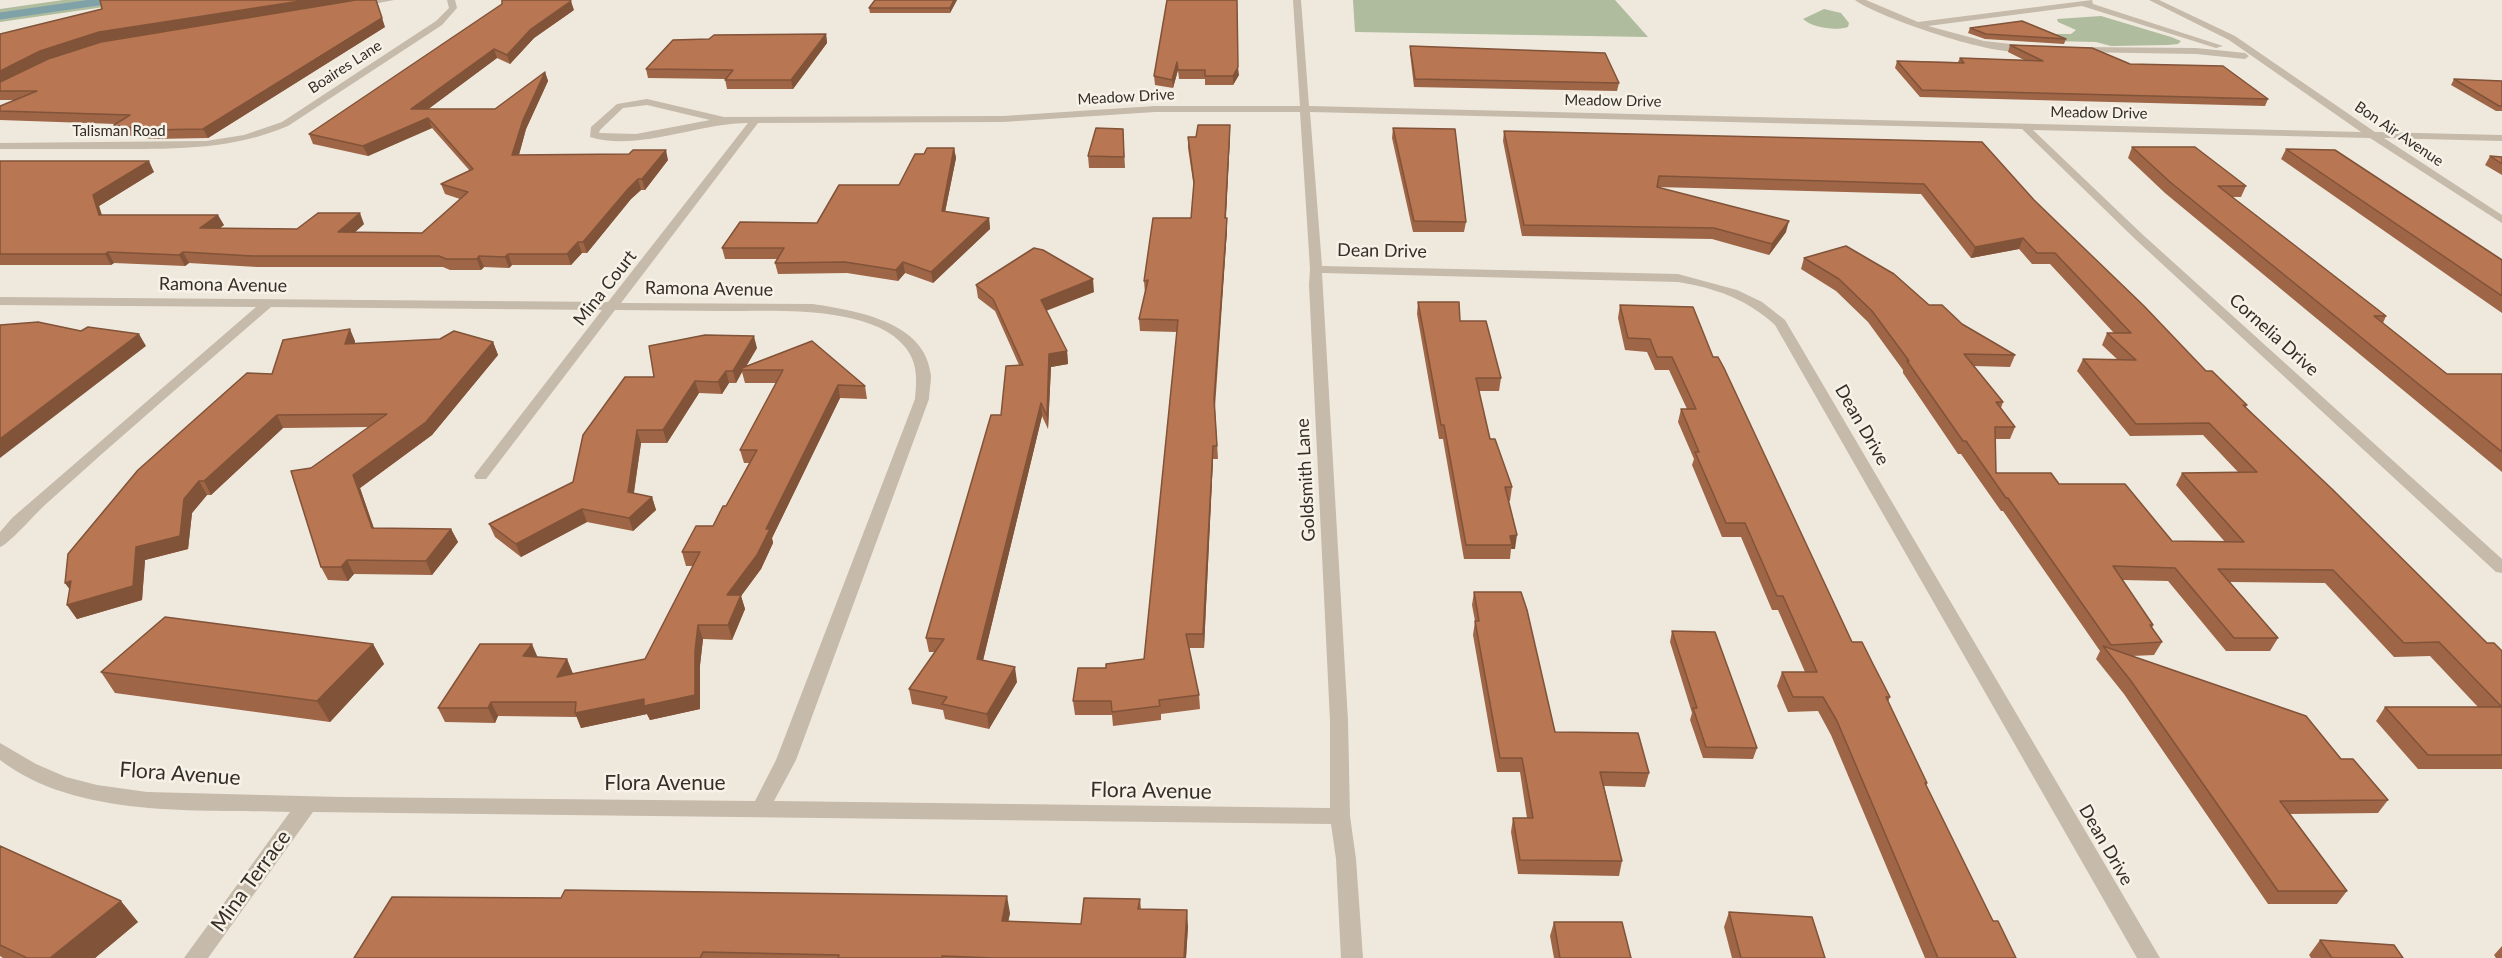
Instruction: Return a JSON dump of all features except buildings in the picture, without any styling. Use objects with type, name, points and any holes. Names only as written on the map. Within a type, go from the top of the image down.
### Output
[{"type":"street","points":[[345,7],[390,0]]},
{"type":"street","name":"Boaires Lane","points":[[237,141],[285,124],[439,23],[451,13],[453,8],[451,0]]},
{"type":"street","name":"Goldsmith Lane","points":[[1297,0],[1316,269],[1315,285],[1339,721],[1340,816],[1346,859],[1352,958]]},
{"type":"street","points":[[1859,0],[1931,32],[1969,42],[2039,49]]},
{"type":"street","points":[[1914,25],[2104,0]]},
{"type":"street","points":[[2152,0],[2232,38],[2263,57],[2280,71]]},
{"type":"street","points":[[2082,3],[2245,56],[2280,71]]},
{"type":"street","points":[[2071,50],[2196,51],[2245,56]]},
{"type":"street","name":"Bon Air Avenue","points":[[2280,71],[2502,220]]},
{"type":"street","name":"Meadow Drive","points":[[724,120],[660,103],[632,102],[612,111],[595,129],[594,135],[599,139],[610,140],[724,120],[1003,119],[1155,109],[1304,109],[2502,138]]},
{"type":"street","name":"Mina Court","points":[[481,476],[755,120]]},
{"type":"street","name":"Cornelia Drive","points":[[2024,126],[2138,236],[2502,568]]},
{"type":"street","name":"Talisman Road","points":[[0,146],[202,146],[237,141]]},
{"type":"street","name":"Dean Drive","points":[[1316,269],[1678,278],[1726,289],[1758,304],[1771,314],[1780,323],[2149,958]]},
{"type":"street","name":"Ramona Avenue","points":[[0,301],[813,308],[843,312],[884,325],[900,334],[920,356],[924,370],[925,384],[918,410],[786,760],[761,808]]},
{"type":"street","points":[[0,542],[18,521],[81,464],[267,304]]},
{"type":"street","name":"Flora Avenue","points":[[0,750],[16,764],[44,777],[97,792],[135,799],[307,805],[761,808],[1340,816]]},
{"type":"street","name":"Mina Terrace","points":[[195,958],[274,847],[307,805]]},
{"type":"green space","points":[[63,0],[152,0],[0,22],[0,9]]},
{"type":"green space","points":[[1353,0],[1615,0],[1648,37],[1355,32]]},
{"type":"green space","points":[[1824,9],[1841,13],[1849,23],[1848,27],[1825,28],[1803,19]]},
{"type":"green space","points":[[2101,16],[2181,41],[2178,44],[2168,45],[2111,46],[2096,42],[2054,41],[2031,34],[2071,34],[2076,30],[2058,22],[2057,19]]},
{"type":"waterway","points":[[0,16],[112,0]]}]
